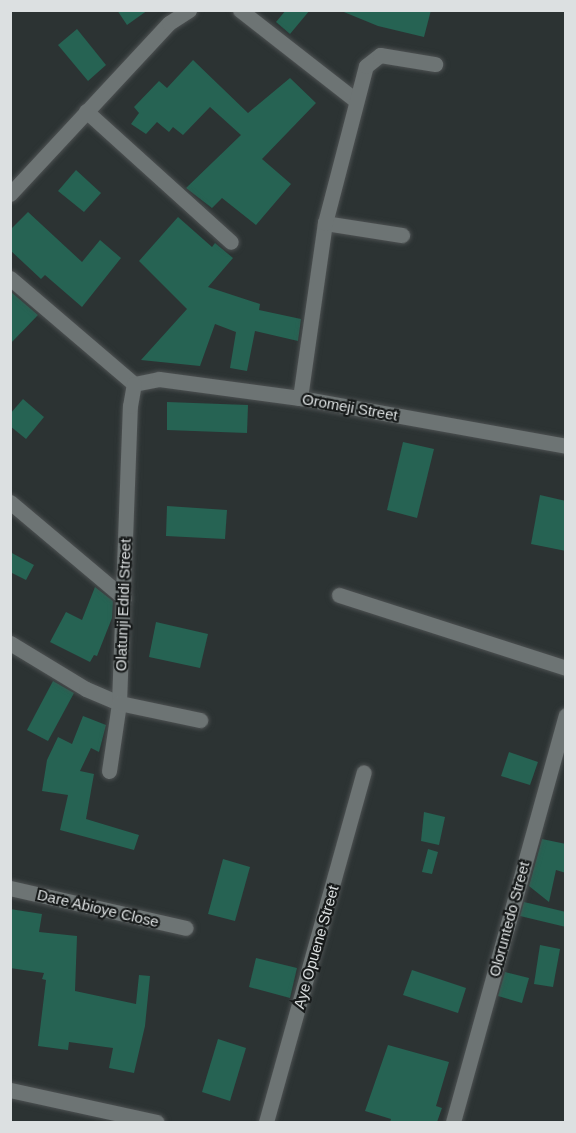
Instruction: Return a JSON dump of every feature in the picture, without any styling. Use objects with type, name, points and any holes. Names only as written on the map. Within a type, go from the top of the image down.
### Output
[{"type":"street","points":[[10,194],[169,22],[189,10]]},
{"type":"street","points":[[240,10],[355,100]]},
{"type":"street","points":[[300,398],[325,223],[355,100],[366,66],[380,56],[435,64]]},
{"type":"street","points":[[86,111],[231,242]]},
{"type":"street","points":[[325,223],[402,235]]},
{"type":"street","points":[[10,278],[134,384]]},
{"type":"street","name":"Oromeji Street","points":[[134,384],[159,379],[300,398],[566,446]]},
{"type":"street","name":"Olatunji Edidi Street","points":[[109,771],[119,703],[134,384]]},
{"type":"street","points":[[10,502],[124,598]]},
{"type":"street","points":[[339,595],[566,668]]},
{"type":"street","points":[[10,643],[86,689],[119,703],[200,720]]},
{"type":"street","name":"Oloruntedo Street","points":[[453,1122],[566,715]]},
{"type":"street","name":"Aye Opuene Street","points":[[266,1122],[364,772]]},
{"type":"street","name":"Dare Abioye Close","points":[[10,888],[186,928]]},
{"type":"street","points":[[10,1090],[157,1122]]},
{"type":"building","points":[[117,10],[148,10],[127,25]]},
{"type":"building","points":[[286,10],[310,10],[290,34],[276,22]]},
{"type":"building","points":[[339,10],[431,10],[424,37],[378,26]]},
{"type":"building","points":[[77,29],[106,65],[88,81],[58,45]]},
{"type":"building","points":[[193,60],[248,113],[290,78],[316,103],[262,159],[291,184],[256,225],[222,198],[212,208],[186,188],[241,135],[210,107],[183,135],[173,127],[169,132],[157,122],[146,134],[131,124],[139,113],[134,107],[159,81],[167,88]]},
{"type":"building","points":[[76,170],[101,193],[84,212],[58,191]]},
{"type":"building","points":[[28,212],[82,262],[100,240],[121,258],[82,307],[45,275],[41,279],[10,250],[10,230]]},
{"type":"building","points":[[178,217],[212,247],[215,243],[233,258],[208,287],[260,304],[259,310],[301,319],[298,341],[255,331],[247,371],[230,368],[236,332],[215,324],[200,366],[141,360],[187,309],[139,261]]},
{"type":"building","points":[[10,291],[38,315],[10,344]]},
{"type":"building","points":[[23,399],[44,417],[26,439],[10,426],[10,414]]},
{"type":"building","points":[[167,402],[248,405],[247,433],[167,430]]},
{"type":"building","points":[[403,442],[434,449],[417,518],[387,510]]},
{"type":"building","points":[[540,495],[566,501],[566,551],[531,544]]},
{"type":"building","points":[[167,506],[227,510],[225,539],[166,536]]},
{"type":"building","points":[[10,552],[34,565],[26,580],[10,572]]},
{"type":"building","points":[[95,587],[113,601],[112,618],[97,656],[94,655],[90,662],[50,642],[66,612],[82,620]]},
{"type":"building","points":[[156,622],[208,634],[200,668],[149,657]]},
{"type":"building","points":[[53,681],[74,693],[48,741],[27,730]]},
{"type":"building","points":[[83,716],[106,725],[99,752],[91,748],[80,771],[94,774],[86,819],[139,835],[134,850],[60,830],[68,795],[42,791],[47,760],[58,737],[72,744]]},
{"type":"building","points":[[509,752],[538,762],[530,785],[501,776]]},
{"type":"building","points":[[424,812],[445,817],[439,845],[421,841]]},
{"type":"building","points":[[542,839],[566,844],[566,873],[556,870],[549,902],[529,886]]},
{"type":"building","points":[[428,849],[438,852],[432,874],[422,872]]},
{"type":"building","points":[[223,859],[250,867],[235,921],[208,914]]},
{"type":"building","points":[[524,902],[566,912],[566,927],[520,916]]},
{"type":"building","points":[[10,909],[42,914],[39,932],[77,936],[75,991],[136,1004],[139,975],[150,976],[145,1026],[134,1073],[109,1068],[113,1048],[69,1042],[68,1050],[38,1046],[46,980],[42,979],[44,973],[10,968]]},
{"type":"building","points":[[540,945],[560,949],[553,987],[534,984]]},
{"type":"building","points":[[256,958],[297,968],[290,998],[249,987]]},
{"type":"building","points":[[412,970],[466,988],[458,1013],[403,995]]},
{"type":"building","points":[[505,972],[529,978],[522,1003],[498,996]]},
{"type":"building","points":[[218,1039],[246,1048],[230,1101],[202,1092]]},
{"type":"building","points":[[388,1045],[449,1062],[436,1106],[442,1108],[437,1122],[390,1122],[391,1119],[365,1111]]}]
